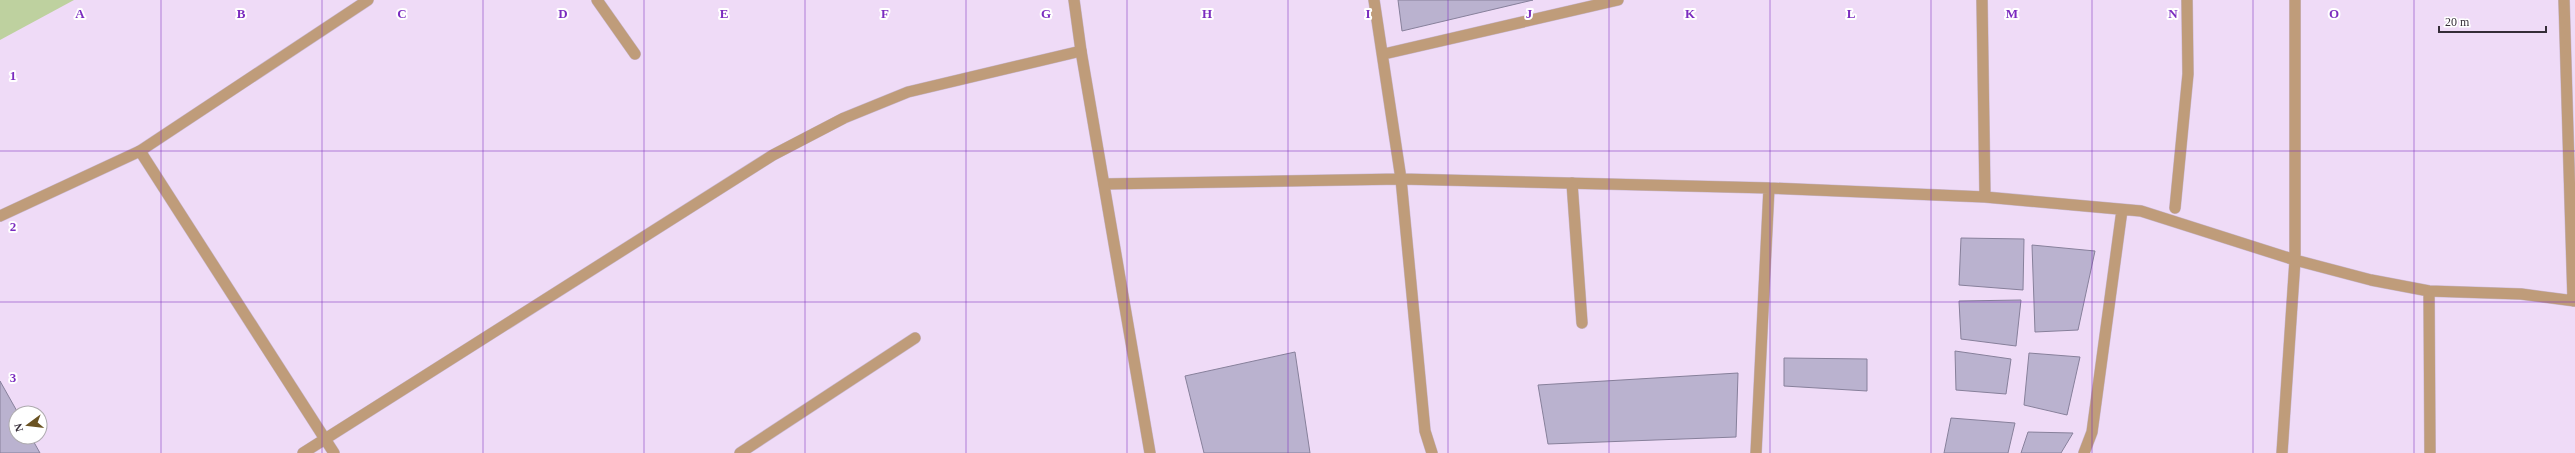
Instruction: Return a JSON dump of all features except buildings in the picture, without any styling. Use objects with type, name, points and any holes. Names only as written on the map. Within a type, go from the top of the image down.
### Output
[{"type":"street","points":[[0,216],[140,151],[368,0]]},
{"type":"street","points":[[597,0],[635,54]]},
{"type":"street","points":[[1074,0],[1081,51],[1150,453]]},
{"type":"street","points":[[1374,0],[1384,54],[1401,179],[1425,431],[1432,453]]},
{"type":"street","points":[[1384,54],[1618,0]]},
{"type":"street","points":[[1982,0],[1985,197]]},
{"type":"street","points":[[2175,208],[2188,74],[2187,0]]},
{"type":"street","points":[[2282,453],[2295,260],[2295,0]]},
{"type":"street","points":[[1104,184],[1401,179],[1769,188],[1985,197],[2141,212],[2295,260],[2370,280],[2429,290],[2521,294],[2574,301],[2571,39],[2564,0]]},
{"type":"street","points":[[302,453],[766,159],[799,141],[844,118],[908,92],[1081,51]]},
{"type":"street","points":[[140,151],[334,453]]},
{"type":"street","points":[[1572,183],[1582,323]]},
{"type":"street","points":[[1756,453],[1769,188]]},
{"type":"street","points":[[2084,453],[2092,432],[2122,210]]},
{"type":"street","points":[[2429,290],[2430,453]]},
{"type":"street","points":[[740,453],[915,338]]},
{"type":"green space","points":[[0,0],[74,0],[0,40]]}]
